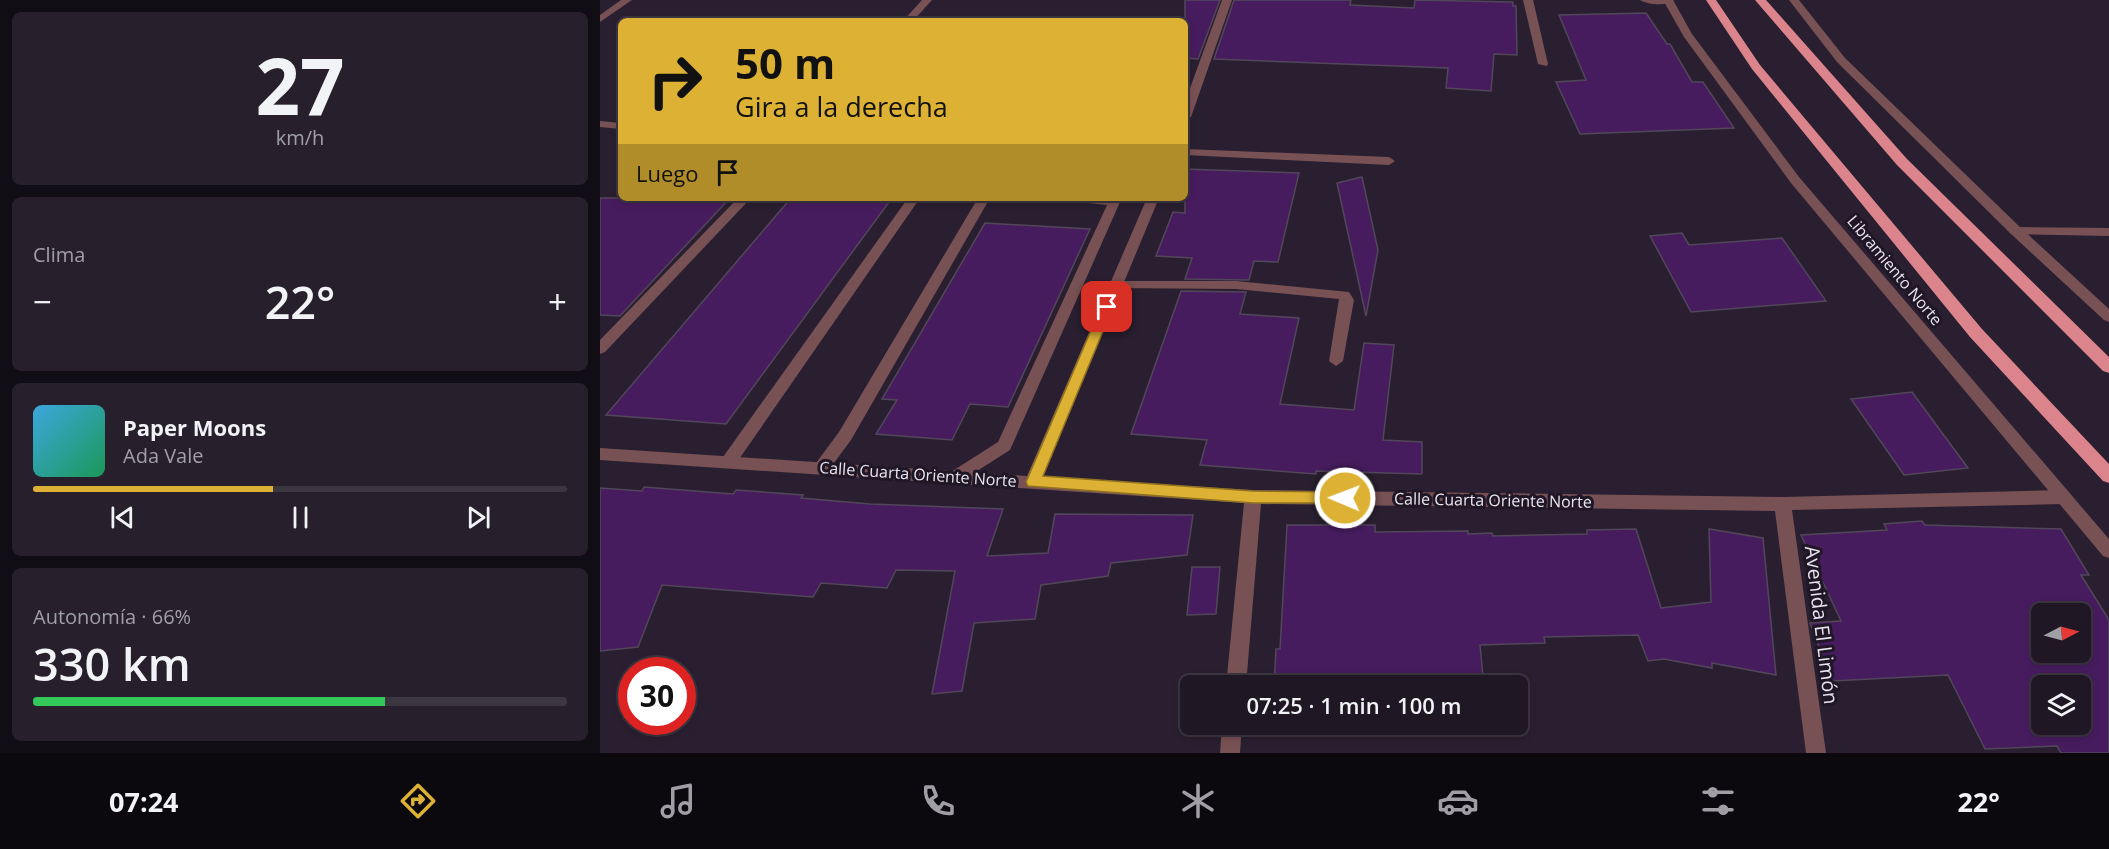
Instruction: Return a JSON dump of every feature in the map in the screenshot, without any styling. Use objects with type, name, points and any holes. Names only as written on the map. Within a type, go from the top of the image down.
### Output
[{"type":"highway","name":"Libramiento Norte","points":[[1711,0],[1756,67],[1976,333],[2109,476]]},
{"type":"highway","points":[[1760,0],[1902,162],[2109,367]]},
{"type":"street","points":[[600,19],[627,0]]},
{"type":"street","points":[[911,18],[927,0]]},
{"type":"street","points":[[1188,109],[1227,0]]},
{"type":"street","points":[[1528,0],[1543,64]]},
{"type":"street","points":[[1645,0],[1668,1]]},
{"type":"street","points":[[1794,0],[1841,60],[2016,231],[2109,317]]},
{"type":"street","name":"Libramiento Norte","points":[[1668,1],[1687,35],[1795,180],[2109,551]]},
{"type":"street","points":[[600,124],[618,126]]},
{"type":"street","points":[[1188,152],[1389,161]]},
{"type":"street","points":[[600,349],[743,201]]},
{"type":"street","points":[[729,461],[912,201]]},
{"type":"street","points":[[822,467],[845,436],[982,201]]},
{"type":"street","points":[[957,476],[1004,446],[1114,202],[1105,201]]},
{"type":"street","points":[[1033,482],[1152,201]]},
{"type":"street","points":[[2016,231],[2109,232]]},
{"type":"street","points":[[1116,285],[1236,285],[1344,295],[1347,300],[1336,361]]},
{"type":"street","name":"Calle Cuarta Oriente Norte","points":[[600,454],[1253,497],[1784,504],[2063,497]]},
{"type":"street","points":[[1237,675],[1253,497]]},
{"type":"street","name":"Avenida El Limón","points":[[1784,504],[1815,753]]},
{"type":"street","points":[[1230,753],[1231,735]]},
{"type":"building","points":[[1185,0],[1220,0],[1198,59],[1188,58],[1188,18],[1185,18]]},
{"type":"building","points":[[1234,0],[1351,0],[1350,5],[1414,8],[1415,0],[1513,2],[1513,6],[1516,6],[1517,55],[1494,54],[1491,91],[1446,88],[1448,68],[1214,59]]},
{"type":"building","points":[[1646,13],[1667,44],[1670,44],[1692,82],[1703,82],[1734,128],[1580,134],[1556,82],[1586,80],[1559,15]]},
{"type":"building","points":[[1188,169],[1299,173],[1278,262],[1254,261],[1249,280],[1185,279],[1192,258],[1156,256],[1173,212],[1185,213],[1185,201],[1188,201]]},
{"type":"building","points":[[1362,177],[1378,250],[1366,316],[1337,183]]},
{"type":"building","points":[[600,198],[618,198],[618,201],[727,201],[620,316],[600,315]]},
{"type":"building","points":[[788,201],[890,201],[726,424],[606,415]]},
{"type":"building","points":[[985,223],[1090,229],[1008,407],[970,404],[952,440],[876,434],[897,400],[882,399]]},
{"type":"building","points":[[1682,233],[1689,245],[1782,238],[1826,301],[1691,312],[1650,236]]},
{"type":"building","points":[[1181,291],[1246,292],[1240,314],[1299,318],[1280,404],[1354,410],[1364,343],[1394,345],[1383,440],[1422,442],[1422,474],[1316,471],[1316,474],[1200,465],[1207,440],[1131,434]]},
{"type":"building","points":[[1912,392],[1968,468],[1904,475],[1851,399]]},
{"type":"building","points":[[644,487],[733,494],[736,490],[803,495],[801,498],[870,504],[1003,509],[987,556],[1048,553],[1055,514],[1193,515],[1187,555],[1111,563],[1108,576],[1041,585],[1035,619],[974,623],[962,691],[932,694],[955,571],[896,570],[887,588],[821,583],[813,597],[662,585],[638,647],[600,651],[600,488],[642,491]]},
{"type":"building","points":[[1922,521],[1925,525],[2061,529],[2089,575],[2081,575],[2109,620],[2109,753],[2061,753],[2057,746],[1985,749],[1948,675],[1832,681],[1810,623],[1841,621],[1801,535],[1887,530],[1884,524]]},
{"type":"building","points":[[1287,525],[1375,525],[1375,532],[1468,531],[1468,534],[1492,533],[1493,536],[1587,534],[1587,530],[1636,529],[1661,608],[1711,602],[1709,529],[1763,538],[1776,675],[1712,663],[1712,668],[1664,659],[1648,661],[1638,635],[1544,637],[1545,643],[1480,645],[1483,675],[1275,675],[1276,649],[1280,649]]},
{"type":"building","points":[[1192,567],[1220,567],[1216,614],[1187,615]]},
{"type":"route","points":[[1107,307],[1033,482],[1253,497],[1345,498]]}]
